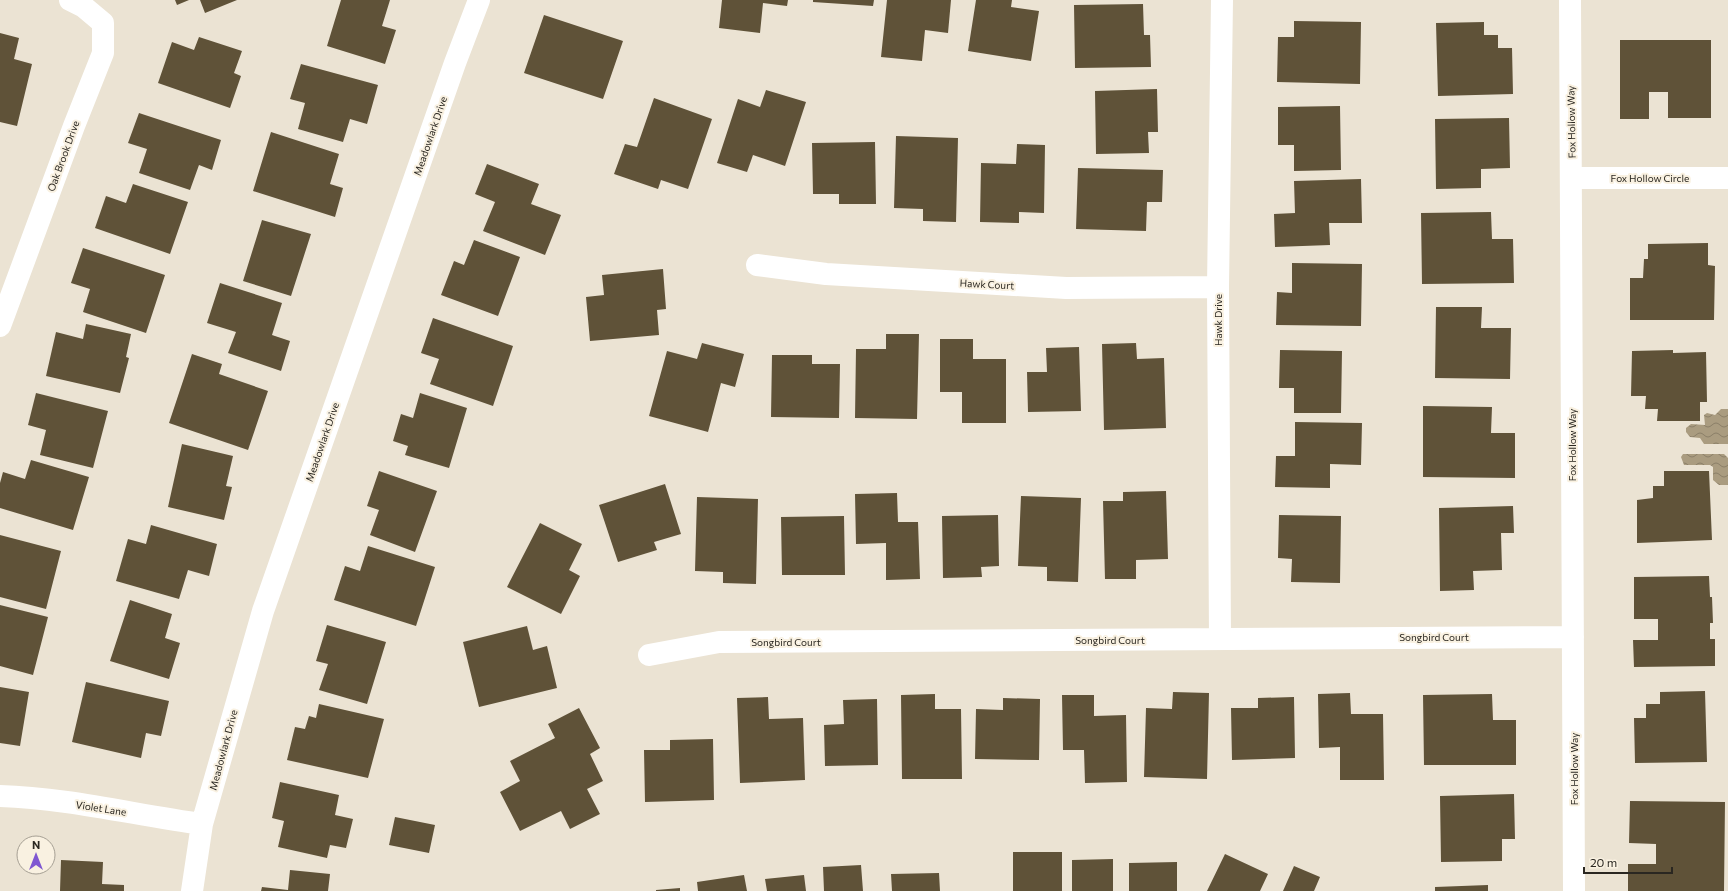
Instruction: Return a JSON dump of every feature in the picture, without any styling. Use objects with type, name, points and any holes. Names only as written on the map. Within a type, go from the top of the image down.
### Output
[{"type":"street","name":"Oak Brook Drive","points":[[0,326],[74,126],[104,53],[104,23],[84,7],[70,0]]},
{"type":"street","name":"Meadowlark Drive","points":[[192,891],[202,824],[263,611],[450,78],[480,0]]},
{"type":"street","name":"Hawk Drive","points":[[1220,639],[1218,287],[1222,0]]},
{"type":"street","name":"Fox Hollow Way","points":[[1570,0],[1574,891]]},
{"type":"street","name":"Fox Hollow Circle","points":[[1571,178],[1728,178]]},
{"type":"street","name":"Hawk Court","points":[[757,265],[826,274],[1066,288],[1218,287]]},
{"type":"street","name":"Songbird Court","points":[[649,655],[719,642],[1573,637]]},
{"type":"street","name":"Violet Lane","points":[[0,796],[95,805],[163,819],[202,824]]},
{"type":"water","points":[[1721,409],[1728,409],[1728,444],[1704,444],[1700,438],[1690,437],[1686,432],[1686,428],[1691,424],[1705,425],[1704,415],[1707,413],[1715,415]]},
{"type":"water","points":[[1683,454],[1724,454],[1728,458],[1728,485],[1719,485],[1713,480],[1713,467],[1710,465],[1684,465],[1681,457]]},
{"type":"building","points":[[175,0],[189,0],[177,5]]},
{"type":"building","points":[[200,0],[237,0],[205,13]]},
{"type":"building","points":[[341,0],[390,0],[382,26],[396,30],[385,64],[327,46]]},
{"type":"building","points":[[722,0],[788,0],[787,6],[763,3],[760,33],[719,28]]},
{"type":"building","points":[[813,0],[874,0],[873,6],[813,2]]},
{"type":"building","points":[[887,0],[951,0],[948,33],[925,30],[922,61],[881,57]]},
{"type":"building","points":[[976,0],[1012,0],[1011,7],[1039,11],[1031,61],[968,51]]},
{"type":"building","points":[[1143,4],[1144,35],[1150,35],[1151,67],[1075,68],[1074,5]]},
{"type":"building","points":[[544,15],[623,41],[603,99],[524,73]]},
{"type":"building","points":[[1294,21],[1361,22],[1360,84],[1277,82],[1278,37],[1294,37]]},
{"type":"building","points":[[1484,22],[1484,35],[1498,35],[1498,48],[1512,48],[1513,94],[1438,96],[1436,23]]},
{"type":"building","points":[[0,33],[19,38],[14,59],[32,64],[17,126],[0,122]]},
{"type":"building","points":[[199,37],[242,51],[234,73],[241,76],[230,108],[158,83],[172,42],[194,50]]},
{"type":"building","points":[[1620,40],[1711,40],[1711,118],[1668,118],[1668,92],[1649,92],[1649,119],[1620,119]]},
{"type":"building","points":[[301,64],[378,85],[367,124],[350,119],[343,142],[298,129],[305,103],[290,99]]},
{"type":"building","points":[[1157,89],[1158,132],[1148,132],[1149,153],[1096,154],[1095,91]]},
{"type":"building","points":[[766,90],[806,102],[785,166],[753,155],[747,172],[717,163],[738,99],[760,107]]},
{"type":"building","points":[[654,98],[712,119],[688,189],[661,180],[658,189],[614,174],[625,144],[637,147]]},
{"type":"building","points":[[1340,106],[1341,170],[1294,171],[1294,145],[1278,145],[1278,107]]},
{"type":"building","points":[[139,113],[221,140],[212,170],[199,165],[190,190],[139,173],[147,149],[128,143]]},
{"type":"building","points":[[1509,118],[1510,168],[1481,169],[1481,188],[1436,189],[1435,119]]},
{"type":"building","points":[[271,132],[339,154],[330,184],[343,188],[335,217],[253,191]]},
{"type":"building","points":[[896,136],[958,138],[956,222],[923,221],[923,209],[894,208]]},
{"type":"building","points":[[875,142],[876,204],[839,204],[839,194],[813,194],[812,143]]},
{"type":"building","points":[[1017,144],[1045,145],[1044,213],[1019,212],[1019,223],[980,222],[981,163],[1016,164]]},
{"type":"building","points":[[487,164],[539,184],[531,204],[561,215],[545,255],[483,231],[495,202],[475,194]]},
{"type":"building","points":[[1078,168],[1163,170],[1162,202],[1147,202],[1146,231],[1076,229]]},
{"type":"building","points":[[1361,179],[1362,223],[1329,223],[1330,245],[1275,247],[1274,214],[1295,213],[1294,181]]},
{"type":"building","points":[[133,184],[188,202],[170,254],[95,228],[106,196],[126,203]]},
{"type":"building","points":[[1491,212],[1492,239],[1513,239],[1514,283],[1422,284],[1421,213]]},
{"type":"building","points":[[262,220],[311,234],[291,296],[243,281]]},
{"type":"building","points":[[474,240],[520,257],[498,316],[441,295],[454,261],[464,265]]},
{"type":"building","points":[[1708,243],[1708,265],[1715,266],[1714,320],[1630,320],[1630,278],[1643,278],[1644,259],[1648,259],[1648,244]]},
{"type":"building","points":[[83,248],[165,275],[146,333],[83,312],[90,289],[71,283]]},
{"type":"building","points":[[1292,263],[1362,264],[1361,326],[1276,325],[1277,292],[1292,293]]},
{"type":"building","points":[[663,269],[666,309],[657,310],[659,335],[590,341],[586,297],[604,295],[602,275]]},
{"type":"building","points":[[220,283],[282,303],[272,335],[290,341],[281,371],[228,353],[236,332],[207,323]]},
{"type":"building","points":[[1436,307],[1482,307],[1481,328],[1511,328],[1510,379],[1435,378]]},
{"type":"building","points":[[433,318],[513,346],[493,406],[430,384],[439,359],[421,353]]},
{"type":"building","points":[[86,324],[131,334],[126,357],[129,358],[120,393],[46,376],[56,332],[83,339]]},
{"type":"building","points":[[886,334],[919,334],[917,419],[855,418],[856,349],[886,349]]},
{"type":"building","points":[[940,339],[973,339],[973,359],[1006,359],[1006,423],[962,423],[962,392],[940,392]]},
{"type":"building","points":[[702,343],[744,354],[735,387],[721,383],[708,432],[649,416],[667,351],[697,359]]},
{"type":"building","points":[[1136,343],[1137,359],[1164,358],[1166,428],[1104,430],[1102,344]]},
{"type":"building","points":[[1079,347],[1081,411],[1028,412],[1027,372],[1047,372],[1046,348]]},
{"type":"building","points":[[1280,350],[1342,351],[1341,413],[1294,413],[1294,388],[1279,388]]},
{"type":"building","points":[[1673,350],[1673,353],[1706,352],[1707,402],[1700,402],[1700,421],[1657,421],[1658,409],[1645,409],[1646,396],[1631,396],[1632,351]]},
{"type":"building","points":[[192,354],[222,364],[219,374],[268,391],[248,450],[169,423]]},
{"type":"building","points":[[772,355],[812,355],[812,364],[840,364],[839,418],[771,417]]},
{"type":"building","points":[[36,393],[108,411],[93,468],[40,455],[46,430],[28,425]]},
{"type":"building","points":[[420,393],[467,408],[449,468],[405,455],[408,446],[393,441],[401,414],[413,418]]},
{"type":"building","points":[[1423,406],[1492,407],[1491,433],[1515,433],[1515,478],[1423,477]]},
{"type":"building","points":[[1295,422],[1362,423],[1361,465],[1330,464],[1330,488],[1275,487],[1276,456],[1295,456]]},
{"type":"building","points":[[182,444],[233,456],[226,486],[232,487],[224,520],[168,507]]},
{"type":"building","points":[[31,460],[89,477],[73,530],[0,508],[0,483],[3,472],[25,479]]},
{"type":"building","points":[[379,471],[437,491],[415,552],[370,535],[379,510],[367,506]]},
{"type":"building","points":[[1664,471],[1709,471],[1712,540],[1637,543],[1637,500],[1653,498],[1653,486],[1664,486]]},
{"type":"building","points":[[665,484],[681,534],[654,542],[657,550],[618,562],[599,505]]},
{"type":"building","points":[[1166,491],[1168,559],[1136,560],[1136,579],[1105,579],[1103,501],[1123,501],[1123,492]]},
{"type":"building","points":[[897,493],[898,522],[918,522],[920,579],[886,580],[886,543],[856,544],[855,494]]},
{"type":"building","points":[[1021,496],[1081,498],[1078,582],[1047,581],[1047,567],[1018,566]]},
{"type":"building","points":[[697,497],[758,499],[756,584],[723,583],[723,572],[695,571]]},
{"type":"building","points":[[1513,506],[1514,533],[1501,533],[1502,570],[1473,571],[1474,590],[1440,591],[1439,508]]},
{"type":"building","points":[[998,515],[999,566],[981,567],[982,577],[943,578],[942,516]]},
{"type":"building","points":[[1279,515],[1341,516],[1340,583],[1291,582],[1292,559],[1278,558]]},
{"type":"building","points":[[844,516],[845,575],[782,575],[781,517]]},
{"type":"building","points":[[540,523],[582,544],[569,570],[580,576],[561,614],[507,587]]},
{"type":"building","points":[[151,525],[217,544],[209,576],[188,570],[179,599],[116,581],[128,539],[146,544]]},
{"type":"building","points":[[0,535],[61,551],[46,609],[0,597]]},
{"type":"building","points":[[368,546],[435,567],[416,626],[334,600],[345,566],[360,571]]},
{"type":"building","points":[[1709,576],[1710,597],[1712,597],[1713,623],[1710,623],[1710,639],[1715,639],[1715,666],[1634,667],[1633,640],[1658,640],[1658,619],[1634,619],[1634,577]]},
{"type":"building","points":[[130,600],[172,614],[165,638],[180,643],[169,679],[110,661]]},
{"type":"building","points":[[0,605],[48,617],[33,675],[0,666]]},
{"type":"building","points":[[327,625],[386,642],[367,704],[319,690],[328,664],[316,661]]},
{"type":"building","points":[[527,626],[533,650],[547,646],[557,688],[479,707],[463,642]]},
{"type":"building","points":[[86,682],[169,701],[161,736],[146,733],[141,758],[72,742]]},
{"type":"building","points":[[0,687],[29,692],[20,746],[0,743]]},
{"type":"building","points":[[1705,691],[1707,762],[1635,763],[1634,718],[1646,718],[1646,704],[1660,704],[1660,692]]},
{"type":"building","points":[[1173,692],[1209,693],[1207,779],[1144,777],[1146,708],[1172,709]]},
{"type":"building","points":[[1350,693],[1351,714],[1383,714],[1384,780],[1340,780],[1340,747],[1319,748],[1318,694]]},
{"type":"building","points":[[935,694],[935,709],[961,709],[962,779],[902,779],[901,695]]},
{"type":"building","points":[[1492,694],[1493,720],[1516,720],[1516,765],[1424,765],[1423,695]]},
{"type":"building","points":[[1062,695],[1094,695],[1094,716],[1126,715],[1127,782],[1085,783],[1084,750],[1063,750]]},
{"type":"building","points":[[768,697],[769,719],[803,718],[805,780],[740,783],[737,698]]},
{"type":"building","points":[[1294,697],[1295,758],[1232,760],[1231,708],[1258,708],[1258,698]]},
{"type":"building","points":[[1003,698],[1040,699],[1039,760],[975,759],[976,709],[1003,710]]},
{"type":"building","points":[[877,699],[878,765],[825,766],[824,725],[844,724],[843,700]]},
{"type":"building","points":[[319,704],[384,719],[368,778],[287,760],[295,727],[305,729],[309,716],[316,718]]},
{"type":"building","points":[[579,708],[600,748],[590,754],[603,781],[587,789],[600,814],[570,829],[561,811],[520,831],[500,792],[520,781],[510,761],[555,738],[548,724]]},
{"type":"building","points":[[713,739],[714,800],[645,802],[644,750],[670,750],[670,740]]},
{"type":"building","points":[[280,782],[339,795],[335,815],[353,819],[346,848],[330,845],[327,858],[278,847],[284,821],[272,818]]},
{"type":"building","points":[[1514,794],[1515,839],[1502,839],[1502,861],[1441,862],[1440,796]]},
{"type":"building","points":[[1630,801],[1725,802],[1724,891],[1628,891],[1628,864],[1656,864],[1656,844],[1629,843]]},
{"type":"building","points":[[395,817],[435,825],[429,853],[389,845]]},
{"type":"building","points":[[1013,852],[1062,852],[1062,891],[1013,891]]},
{"type":"building","points":[[1225,854],[1268,874],[1260,891],[1207,891]]},
{"type":"building","points":[[1113,859],[1113,891],[1072,891],[1072,860]]},
{"type":"building","points":[[61,860],[103,862],[102,884],[124,885],[124,891],[60,891]]},
{"type":"building","points":[[1177,862],[1177,891],[1129,891],[1129,863]]},
{"type":"building","points":[[861,865],[863,891],[824,891],[823,867]]},
{"type":"building","points":[[1294,866],[1320,877],[1314,891],[1283,891]]},
{"type":"building","points":[[290,870],[330,874],[328,891],[261,891],[262,887],[288,890]]},
{"type":"building","points":[[939,873],[940,891],[892,891],[891,874]]},
{"type":"building","points":[[744,875],[747,891],[698,891],[697,882]]},
{"type":"building","points":[[804,875],[806,891],[767,891],[765,879]]},
{"type":"building","points":[[1488,885],[1488,891],[1435,891],[1435,887]]},
{"type":"building","points":[[680,888],[680,891],[656,891],[656,890]]}]
